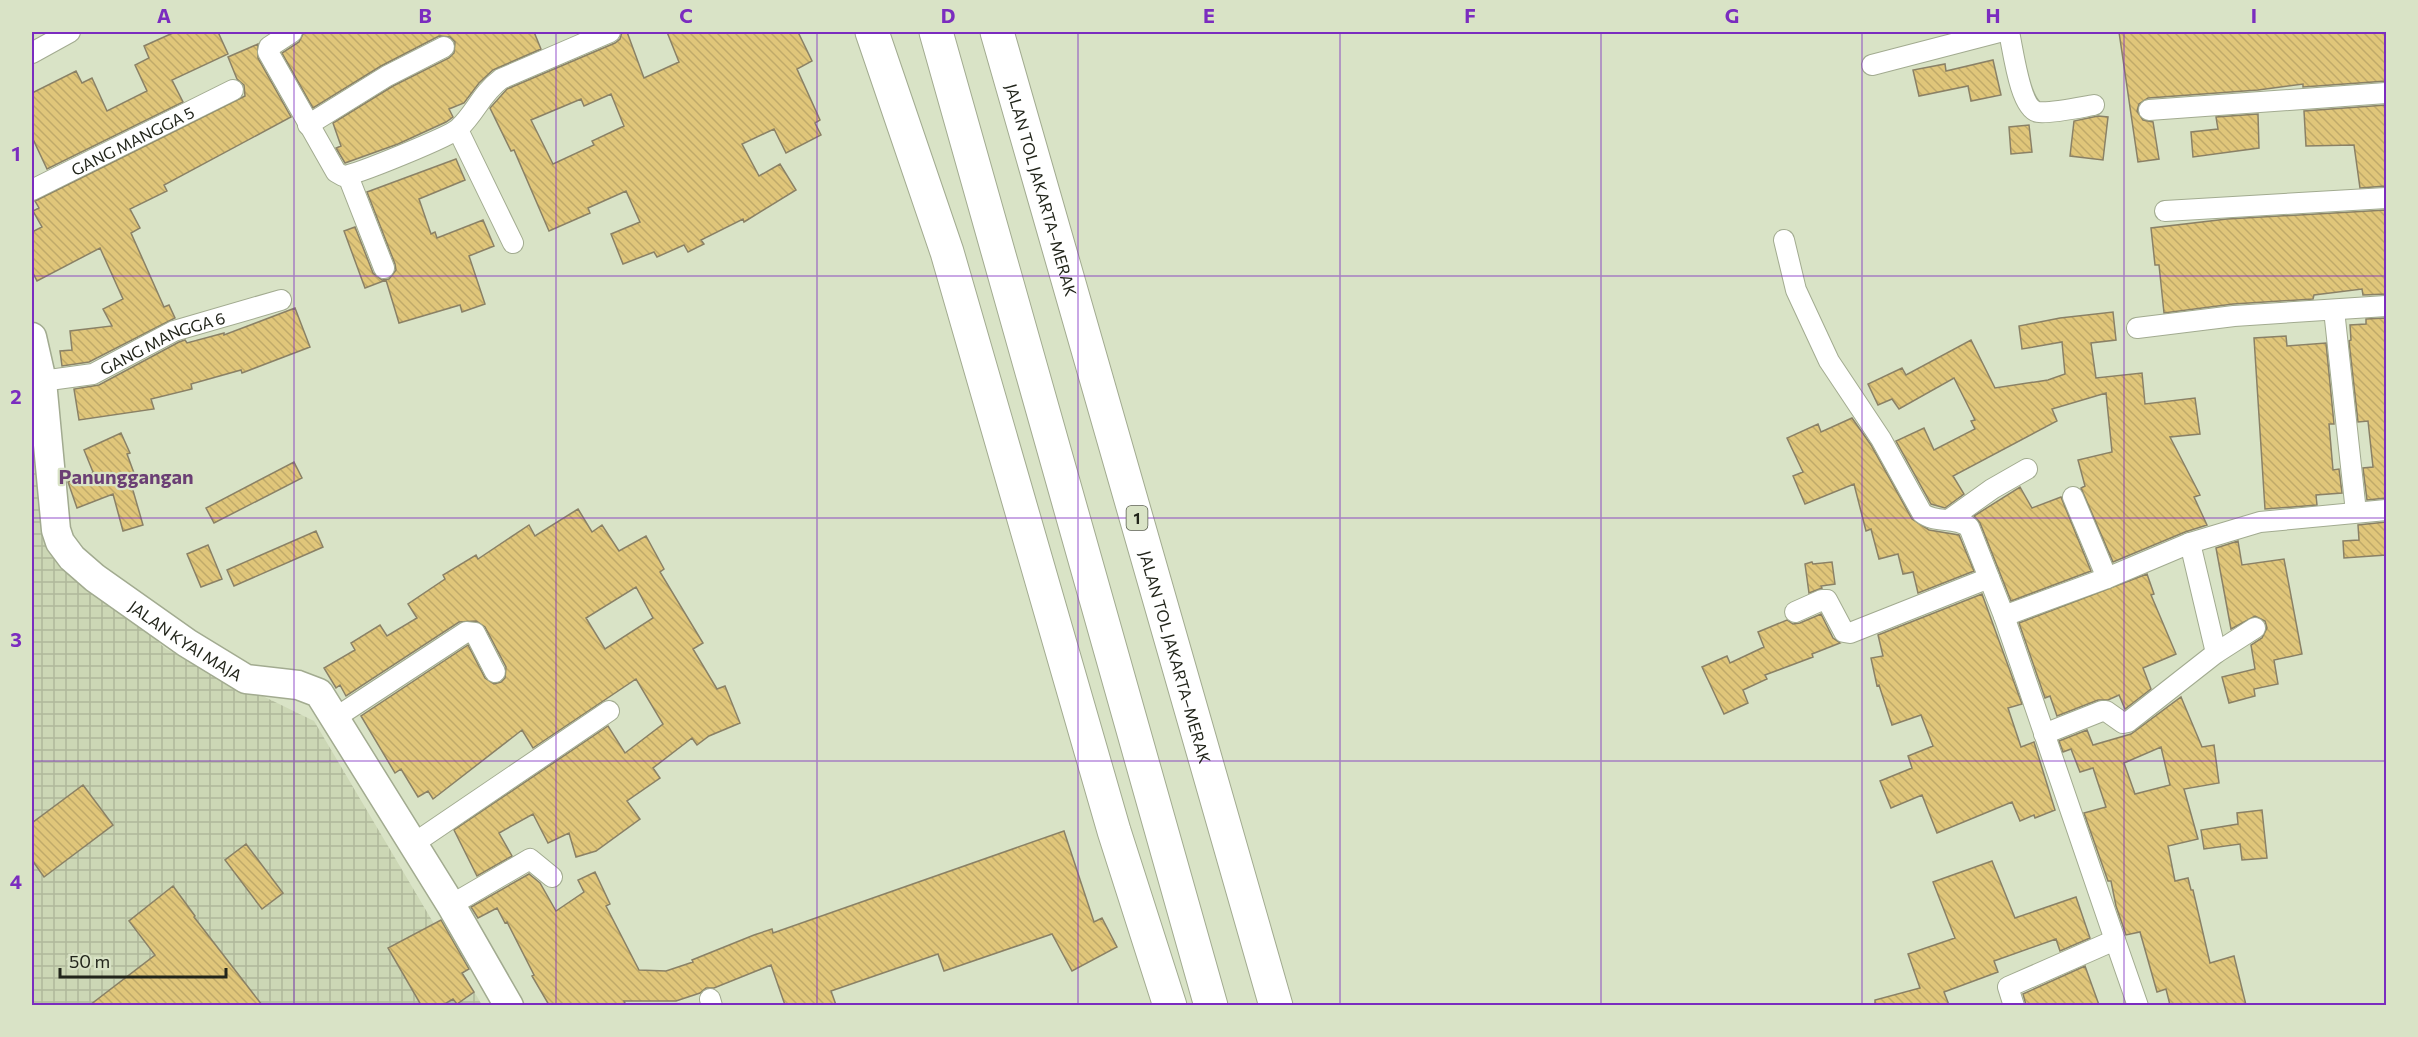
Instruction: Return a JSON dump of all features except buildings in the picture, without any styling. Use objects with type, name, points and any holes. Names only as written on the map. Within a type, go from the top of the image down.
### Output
[{"type":"highway","points":[[872,32],[947,252],[1077,707],[1133,893],[1170,1005]]},
{"type":"highway","points":[[936,32],[1211,1005]]},
{"type":"highway","name":"JALAN TOL JAKARTA–MERAK","points":[[997,32],[1276,1005]]},
{"type":"main road","name":"JALAN KYAI MAJA","points":[[32,337],[42,381],[56,530],[60,542],[72,558],[95,578],[187,643],[246,679],[308,687],[319,693],[451,905],[508,1005]]},
{"type":"street","points":[[32,53],[70,32]]},
{"type":"street","points":[[292,32],[269,47],[268,52],[336,172],[343,176],[348,176],[458,130],[488,89],[501,78],[610,32]]},
{"type":"street","points":[[1872,65],[1999,32]]},
{"type":"street","points":[[2009,32],[2023,95],[2030,109],[2039,113],[2094,105]]},
{"type":"street","points":[[308,125],[387,76],[444,47]]},
{"type":"street","name":"GANG MANGGA 5","points":[[32,190],[233,90]]},
{"type":"street","points":[[2149,110],[2386,93]]},
{"type":"street","points":[[458,130],[513,243]]},
{"type":"street","points":[[348,176],[384,268]]},
{"type":"street","points":[[2165,211],[2386,198]]},
{"type":"street","points":[[1784,240],[1796,290],[1829,361],[1881,439],[1922,513],[1933,519],[1962,522],[1969,527],[2004,616],[2138,1005]]},
{"type":"street","name":"GANG MANGGA 6","points":[[42,381],[93,374],[174,331],[281,300]]},
{"type":"street","points":[[2137,328],[2234,316],[2386,306]]},
{"type":"street","points":[[2334,310],[2356,512]]},
{"type":"street","points":[[1950,519],[1992,489],[2027,469]]},
{"type":"street","points":[[2073,497],[2107,578]]},
{"type":"street","points":[[2004,616],[2107,578],[2190,543],[2260,522],[2386,510]]},
{"type":"street","points":[[2190,543],[2216,653]]},
{"type":"street","points":[[1795,612],[1825,599],[1844,632],[1850,633],[1989,578]]},
{"type":"street","points":[[2044,734],[2102,711],[2106,711],[2123,723],[2128,722],[2216,653],[2255,628]]},
{"type":"street","points":[[335,718],[466,632],[475,633],[495,672]]},
{"type":"street","points":[[413,844],[609,711]]},
{"type":"street","points":[[451,905],[530,859],[552,877]]},
{"type":"street","points":[[2014,1005],[2008,987],[2115,940]]},
{"type":"shaded area","points":[[32,347],[56,547],[166,649],[314,721],[482,1005],[32,1005]]},
{"type":"district","name":"Panunggangan","points":[[126,476]]}]
